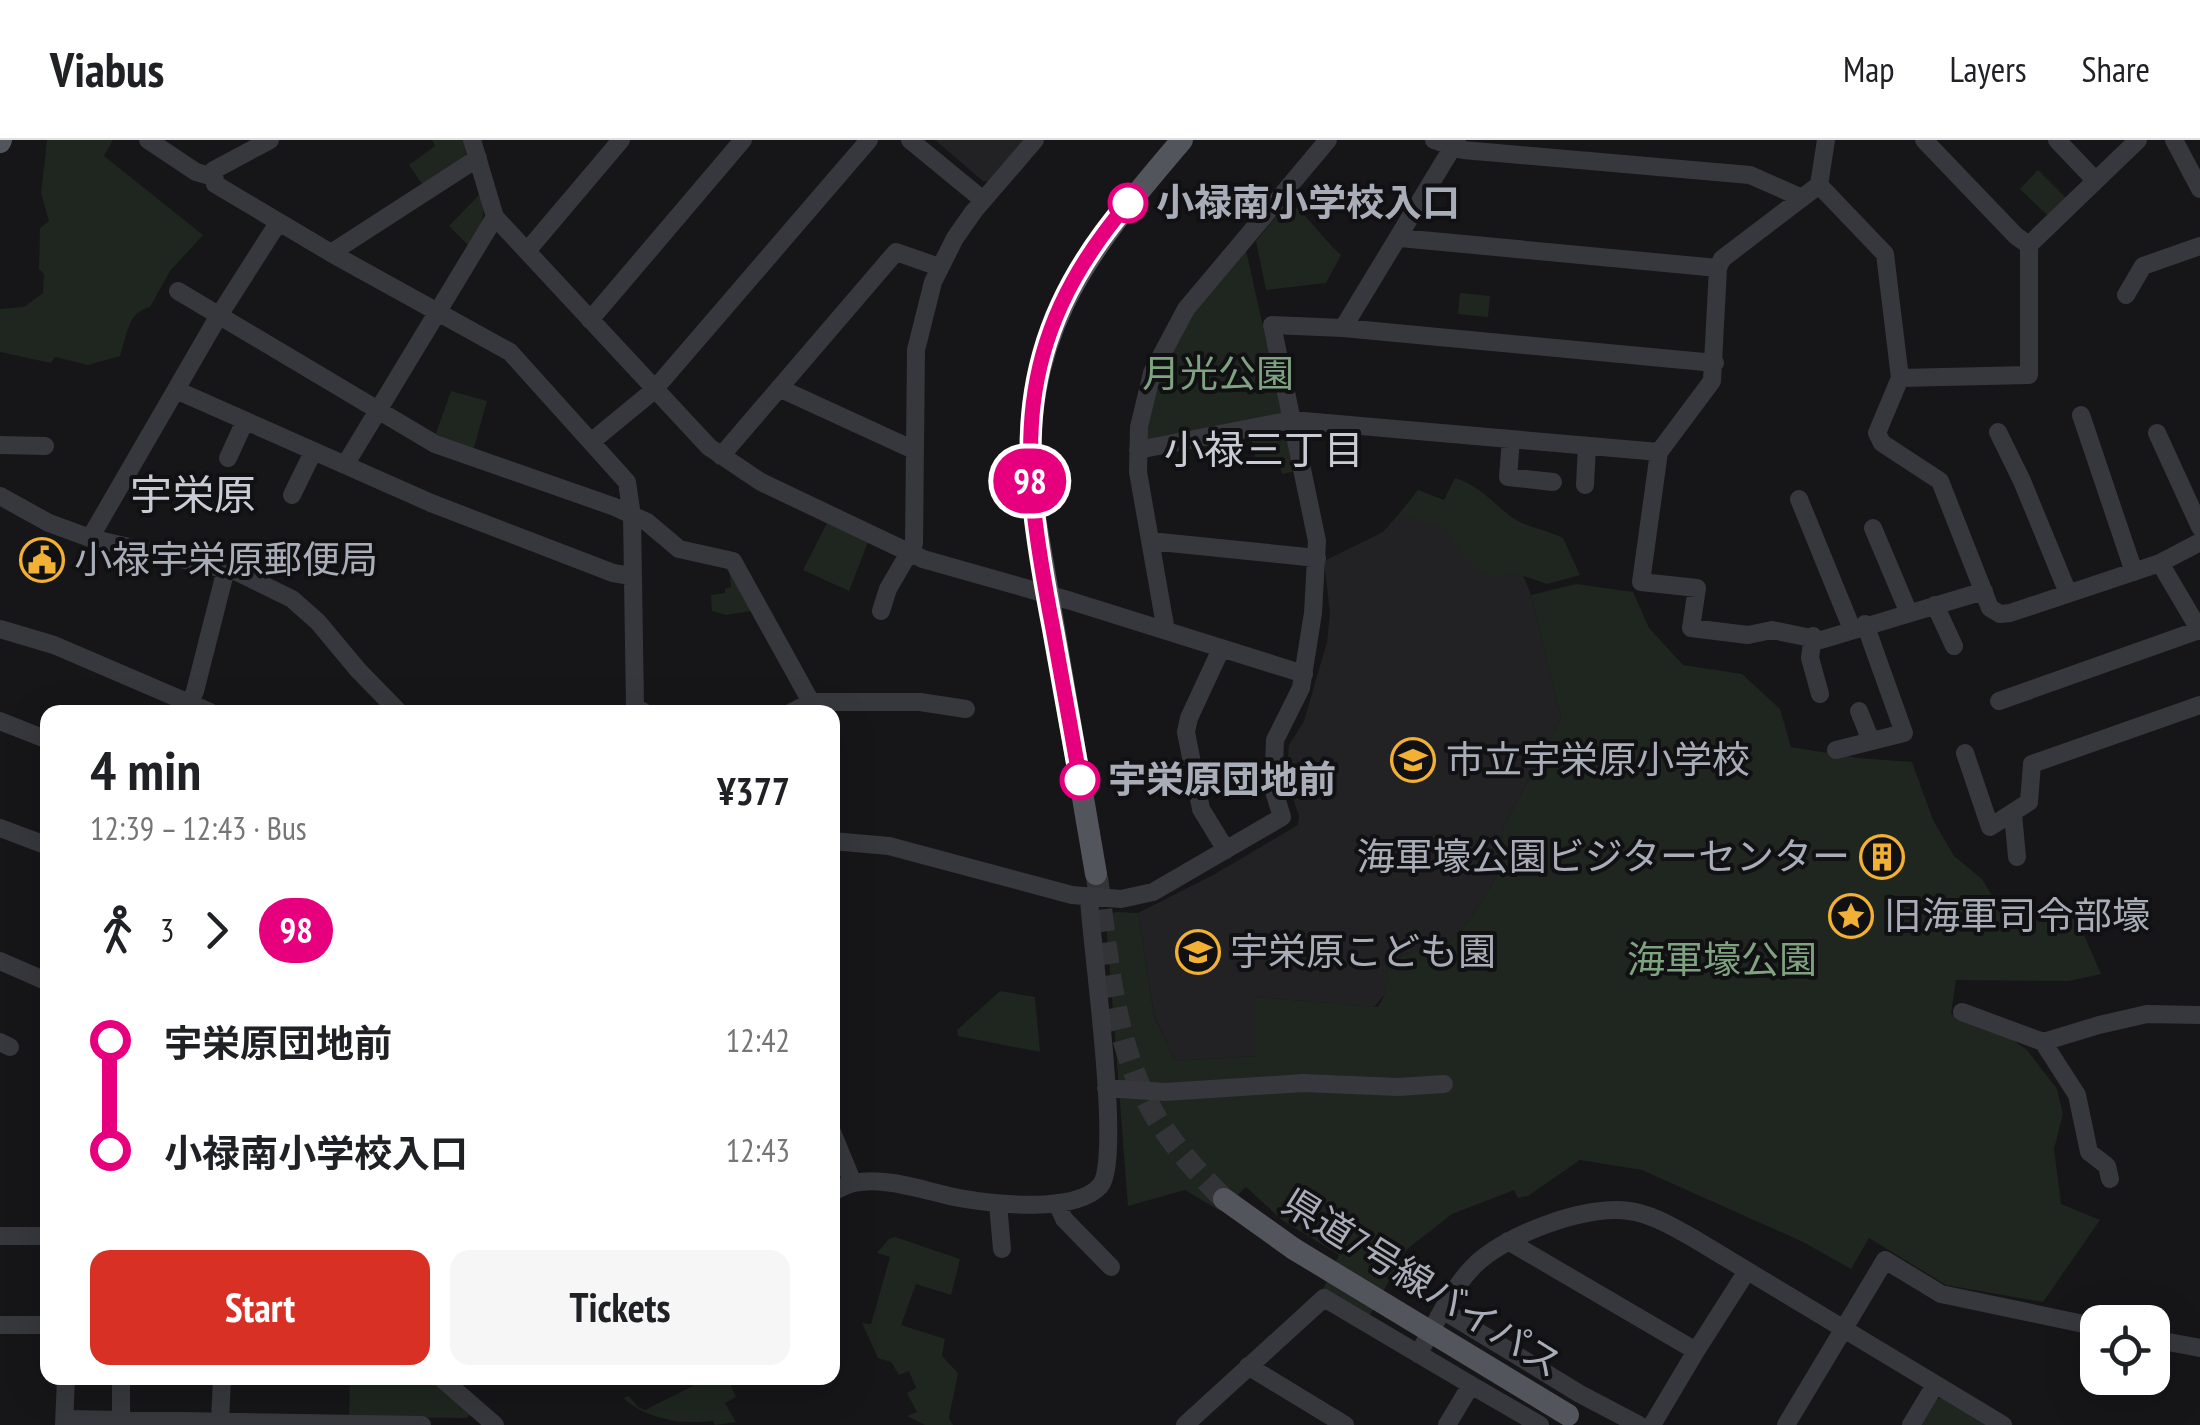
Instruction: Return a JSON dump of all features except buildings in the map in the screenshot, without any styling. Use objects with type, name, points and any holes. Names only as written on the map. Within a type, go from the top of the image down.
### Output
[{"type":"main road","points":[[1096,874],[1032,500],[1028,442],[1034,388],[1068,292],[1088,257],[1110,223],[1182,140]]},
{"type":"main road","name":"県道7号線バイパス","points":[[1224,1198],[1294,1249],[1576,1420]]},
{"type":"street","points":[[148,140],[196,172],[214,178]]},
{"type":"street","points":[[270,140],[214,170],[214,184],[330,254],[510,352],[627,482],[632,516],[635,705]]},
{"type":"street","points":[[527,251],[620,140]]},
{"type":"street","points":[[590,320],[743,140]]},
{"type":"street","points":[[591,442],[653,390],[869,140]]},
{"type":"street","points":[[910,140],[983,200]]},
{"type":"street","points":[[881,612],[888,589],[914,544],[916,350],[924,308],[955,238],[1034,140]]},
{"type":"street","points":[[1166,631],[1140,492],[1142,407],[1152,373],[1178,320],[1328,140]]},
{"type":"street","points":[[1826,140],[1819,185],[1722,258],[1718,268],[1712,381],[1659,452],[1642,582],[1696,588],[1690,628],[1748,635],[1772,630],[1821,640],[1984,590]]},
{"type":"street","points":[[1924,140],[2016,236],[2029,244]]},
{"type":"street","points":[[2057,140],[2095,180]]},
{"type":"street","points":[[1900,378],[2029,375],[2029,244],[2138,140]]},
{"type":"street","points":[[2174,140],[2200,189]]},
{"type":"street","points":[[1344,328],[1400,238],[1448,142],[1750,175],[1802,198]]},
{"type":"street","points":[[330,254],[475,149],[495,217],[653,390],[721,456],[761,482],[908,554],[1304,674]]},
{"type":"street","points":[[1819,185],[1843,206],[1884,254],[1900,378],[1876,433],[1882,443],[1940,481],[1990,608],[2000,614],[2198,548]]},
{"type":"street","points":[[344,466],[495,217]]},
{"type":"street","points":[[90,538],[218,317],[278,223]]},
{"type":"street","points":[[1400,238],[1718,268]]},
{"type":"street","points":[[2126,294],[2143,266],[2200,246]]},
{"type":"street","points":[[721,456],[896,252],[939,267]]},
{"type":"street","points":[[178,292],[434,444],[647,522],[679,549],[733,561],[812,702]]},
{"type":"street","points":[[840,842],[908,851],[1089,898],[1121,900],[1146,895],[1282,817],[1272,788],[1275,740],[1302,688],[1317,558],[1315,523],[1272,325],[1344,328],[1715,363]]},
{"type":"street","points":[[779,388],[914,450]]},
{"type":"street","points":[[176,390],[431,504],[613,573],[631,576]]},
{"type":"street","points":[[2082,415],[2134,572]]},
{"type":"street","points":[[1138,450],[1292,420],[1659,452]]},
{"type":"street","points":[[228,458],[245,422]]},
{"type":"street","points":[[1998,432],[2068,594]]},
{"type":"street","points":[[2157,433],[2200,527]]},
{"type":"street","points":[[1511,440],[1508,477],[1553,482]]},
{"type":"street","points":[[0,444],[46,446]]},
{"type":"street","points":[[1584,485],[1587,446]]},
{"type":"street","points":[[292,495],[313,452]]},
{"type":"street","points":[[0,496],[49,523],[90,538],[249,576],[292,599],[318,622],[392,705]]},
{"type":"street","points":[[1799,499],[1904,733],[1836,750]]},
{"type":"street","points":[[1873,528],[1908,612]]},
{"type":"street","points":[[1150,541],[1317,558]]},
{"type":"street","points":[[1999,700],[2200,630],[2160,563]]},
{"type":"street","points":[[189,705],[226,569]]},
{"type":"street","points":[[1935,605],[1954,646]]},
{"type":"street","points":[[0,629],[54,645],[182,705]]},
{"type":"street","points":[[1813,636],[1810,658],[1820,694]]},
{"type":"street","points":[[1221,649],[1188,718],[1186,732],[1196,797],[1226,850]]},
{"type":"street","points":[[806,705],[920,702],[966,709]]},
{"type":"street","points":[[1965,753],[1990,827],[2029,802],[2032,764],[2200,705]]},
{"type":"street","points":[[1860,712],[1871,741]]},
{"type":"street","points":[[0,721],[40,737]]},
{"type":"street","points":[[2013,814],[2017,857]]},
{"type":"street","points":[[0,828],[40,843]]},
{"type":"street","points":[[840,1188],[853,1182],[896,1185],[998,1204],[1057,1203],[1089,1195],[1104,1182],[1116,1088],[1089,898]]},
{"type":"street","points":[[0,961],[40,978]]},
{"type":"street","points":[[1962,1012],[2044,1042],[2147,1014],[2200,1014]]},
{"type":"street","points":[[2044,1042],[2077,1096],[2089,1152],[2107,1166],[2110,1179]]},
{"type":"street","points":[[1116,1088],[1162,1079],[1340,1075],[1400,1076],[1434,1083]]},
{"type":"street","points":[[840,1151],[853,1182]]},
{"type":"street","points":[[1057,1203],[1064,1219],[1110,1267]]},
{"type":"street","points":[[998,1204],[1002,1249]]},
{"type":"street","points":[[1418,1354],[1472,1266],[1508,1241],[1593,1212],[1626,1210],[1668,1224],[2003,1425]]},
{"type":"street","points":[[0,1236],[40,1236]]},
{"type":"street","points":[[1508,1241],[1696,1351]]},
{"type":"street","points":[[1786,1425],[1885,1260],[1941,1294],[2080,1323]]},
{"type":"street","points":[[1652,1425],[1746,1271]]},
{"type":"street","points":[[1185,1425],[1324,1298],[1540,1425]]},
{"type":"street","points":[[1444,1312],[1580,1394],[1640,1425]]},
{"type":"street","points":[[0,1324],[40,1325]]},
{"type":"street","points":[[2170,1342],[2200,1348]]},
{"type":"street","points":[[1248,1366],[1335,1423]]},
{"type":"street","points":[[66,1385],[64,1422],[121,1419],[422,1425]]},
{"type":"street","points":[[121,1385],[121,1419]]},
{"type":"street","points":[[220,1421],[222,1385]]},
{"type":"street","points":[[449,1385],[495,1425]]},
{"type":"street","points":[[1447,1425],[1472,1385]]},
{"type":"street","points":[[1910,1425],[1935,1386]]},
{"type":"shaded area","points":[[935,140],[1024,140],[989,181],[983,181]]},
{"type":"shaded area","name":"市立宇栄原小学校","points":[[1411,500],[1521,570],[1531,595],[1561,718],[1504,826],[1497,876],[1471,918],[1448,944],[1405,954],[1389,964],[1385,994],[1374,1007],[1256,997],[1257,1056],[1175,1061],[1154,1015],[1138,913],[1298,825],[1299,816],[1286,778],[1289,745],[1304,721],[1327,642],[1330,613],[1324,561],[1383,532]]},
{"type":"green space","points":[[47,140],[113,140],[104,156],[203,235],[170,271],[150,307],[132,319],[120,356],[88,365],[55,357],[51,363],[0,352],[0,309],[24,307],[43,293],[40,228],[49,221],[41,193]]},
{"type":"green space","points":[[432,140],[464,140],[466,156],[422,184],[409,165],[435,146]]},
{"type":"green space","points":[[2038,170],[2068,200],[2049,217],[2020,189]]},
{"type":"green space","points":[[481,193],[482,220],[468,245],[449,226]]},
{"type":"green space","points":[[1289,201],[1341,255],[1326,283],[1266,290],[1256,241]]},
{"type":"green space","name":"月光公園","points":[[1246,250],[1282,413],[1275,419],[1150,442],[1146,437],[1160,373],[1183,325]]},
{"type":"green space","points":[[1460,293],[1490,296],[1488,317],[1458,314]]},
{"type":"green space","points":[[451,391],[487,401],[473,451],[435,436]]},
{"type":"green space","points":[[1286,437],[1296,471],[1282,474],[1279,463],[1257,467],[1252,441]]},
{"type":"green space","points":[[1455,478],[1480,491],[1516,520],[1563,538],[1580,575],[1547,584],[1518,574],[1489,577],[1470,565],[1443,528],[1399,514],[1418,490],[1444,500]]},
{"type":"green space","points":[[827,523],[868,542],[849,591],[803,570]]},
{"type":"green space","points":[[729,569],[751,611],[726,615],[712,611],[711,595],[725,593],[731,587]]},
{"type":"green space","name":"海軍壕公園","points":[[1576,584],[1633,592],[1649,628],[1683,665],[1742,674],[1780,709],[1791,747],[1912,762],[1933,820],[1954,856],[1982,879],[2007,921],[2077,919],[2101,974],[2069,981],[1956,980],[1951,1014],[2002,1032],[2027,1050],[2057,1089],[2063,1114],[2054,1149],[2061,1204],[2100,1220],[2043,1302],[1946,1285],[1869,1238],[1851,1269],[1803,1242],[1642,1170],[1580,1160],[1528,1196],[1518,1198],[1514,1190],[1452,1214],[1406,1250],[1369,1317],[1323,1289],[1339,1255],[1282,1220],[1246,1187],[1220,1211],[1185,1190],[1128,1206],[1106,921],[1115,912],[1138,913],[1154,1016],[1175,1061],[1256,1056],[1256,997],[1378,1007],[1385,994],[1388,964],[1405,954],[1448,944],[1471,918],[1497,876],[1504,826],[1561,718],[1531,595]]},
{"type":"green space","points":[[1000,991],[1035,997],[1040,1052],[958,1036],[957,1030]]},
{"type":"green space","points":[[895,1237],[960,1259],[951,1295],[916,1284],[901,1325],[945,1339],[942,1356],[958,1373],[949,1418],[953,1425],[925,1425],[907,1416],[917,1412],[907,1393],[916,1388],[909,1371],[899,1375],[891,1362],[878,1358],[862,1323],[871,1324],[890,1257],[877,1253]]},
{"type":"green space","points":[[350,1385],[439,1385],[471,1412],[467,1418],[349,1417]]},
{"type":"green space","points":[[695,1385],[730,1385],[736,1397],[725,1403],[736,1422],[715,1425],[713,1421],[665,1419],[643,1411],[623,1398],[629,1396],[645,1410]]},
{"type":"green space","points":[[1945,1397],[1994,1425],[1919,1425],[1934,1400]]},
{"type":"tunnel","points":[[1097,877],[1112,988],[1133,1070],[1169,1137],[1224,1199]]},
{"type":"bus line","name":"98","points":[[1080,780],[1041,564],[1028,442],[1034,388],[1049,333],[1088,257],[1128,203]]},
{"type":"place","name":"小禄南小学校入口","points":[[1128,203]]},
{"type":"place","name":"小禄宇栄原郵便局","points":[[42,560]]},
{"type":"place","name":"市立宇栄原小学校","points":[[1413,760]]},
{"type":"place","name":"宇栄原団地前","points":[[1080,780]]},
{"type":"place","name":"海軍壕公園ビジターセンター","points":[[1882,857]]},
{"type":"place","name":"旧海軍司令部壕","points":[[1851,916]]},
{"type":"place","name":"宇栄原こども園","points":[[1198,952]]},
{"type":"district","name":"小禄三丁目","points":[[1264,450]]},
{"type":"district","name":"宇栄原","points":[[193,495]]}]
